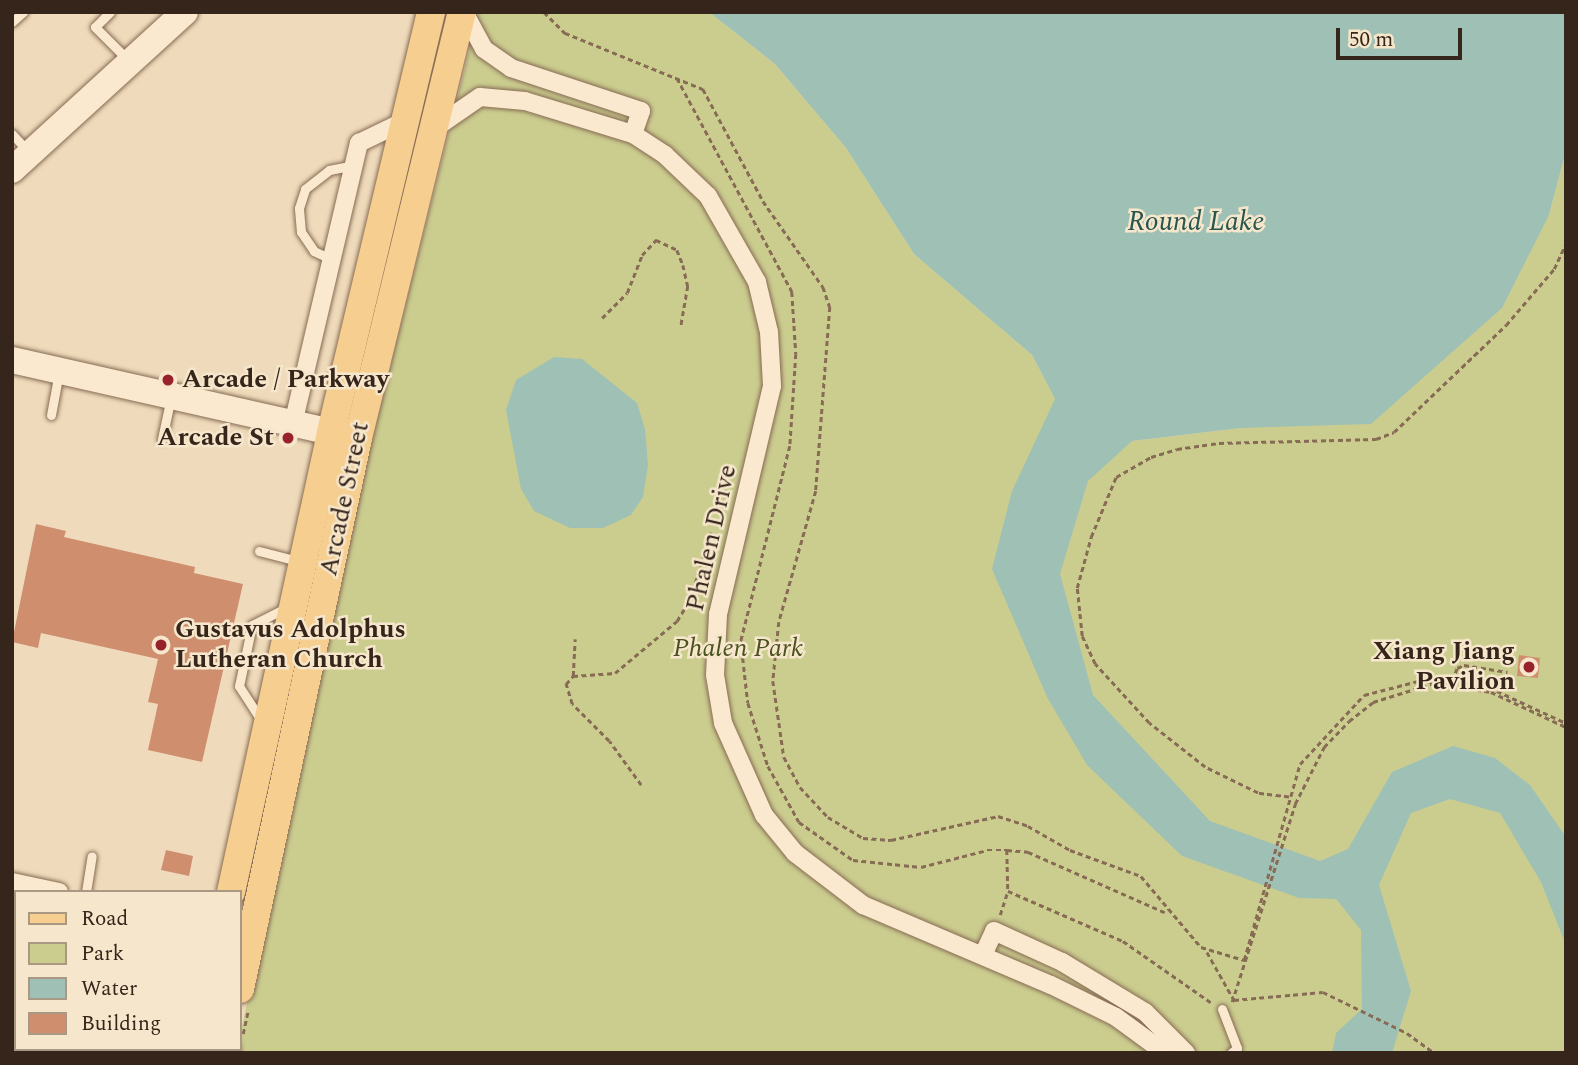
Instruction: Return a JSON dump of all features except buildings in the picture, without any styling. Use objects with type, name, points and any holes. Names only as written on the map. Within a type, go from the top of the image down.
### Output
[{"type":"main road","points":[[21,162],[185,12]]},
{"type":"main road","name":"Arcade Street","points":[[231,890],[305,563],[331,432],[431,12]]},
{"type":"main road","name":"Arcade Street","points":[[242,970],[246,933],[358,438],[463,12]]},
{"type":"main road","points":[[12,360],[358,438]]},
{"type":"street","points":[[463,12],[484,49],[532,76],[641,111],[633,134]]},
{"type":"street","points":[[525,101],[532,76]]},
{"type":"street","points":[[559,110],[565,85]]},
{"type":"street","name":"Phalen Drive","points":[[435,128],[480,97],[525,101],[633,134],[665,155],[708,196],[757,282],[769,332],[772,386],[718,614],[715,675],[723,723],[740,769],[764,815],[794,853],[828,882],[863,905],[983,955],[1116,1017],[1165,1053]]},
{"type":"street","points":[[293,424],[359,143],[405,121]]},
{"type":"street","points":[[12,881],[50,890]]},
{"type":"street","points":[[983,955],[994,931],[1111,989],[1145,1012],[1186,1053]]},
{"type":"lane","points":[[12,22],[23,12]]},
{"type":"lane","points":[[110,12],[95,27],[130,62]]},
{"type":"lane","points":[[12,134],[21,162]]},
{"type":"lane","points":[[333,260],[314,251],[301,232],[299,208],[305,189],[329,170],[354,165]]},
{"type":"lane","points":[[51,415],[59,371]]},
{"type":"lane","points":[[162,439],[171,395]]},
{"type":"lane","points":[[259,551],[305,563]]},
{"type":"lane","points":[[268,730],[239,686],[252,625],[296,604]]},
{"type":"lane","points":[[86,890],[92,856]]},
{"type":"lane","points":[[1222,1009],[1237,1048],[1231,1053]]},
{"type":"path","points":[[544,12],[565,33],[702,89],[732,150],[823,287],[830,307],[816,492],[775,652],[773,681],[784,757],[800,787],[828,817],[863,838],[904,840],[998,816],[1028,826],[1070,850],[1141,876],[1168,914],[1206,950],[1234,1000]]},
{"type":"path","points":[[677,78],[792,292],[796,354],[790,446],[741,641],[748,703],[768,766],[799,822],[853,860],[921,867],[987,850],[1028,852],[1168,914]]},
{"type":"path","points":[[602,318],[627,293],[642,255],[656,240],[677,250],[683,265],[688,286],[681,326]]},
{"type":"path","points":[[1289,797],[1258,793],[1205,767],[1149,723],[1095,664],[1082,636],[1077,588],[1091,537],[1116,477],[1132,466],[1177,449],[1376,439],[1394,432],[1506,325],[1553,269],[1566,243]]},
{"type":"path","points":[[573,676],[615,673],[677,621],[690,599],[711,532]]},
{"type":"path","points":[[575,639],[573,676],[565,693],[572,704],[609,741],[641,785]]},
{"type":"path","points":[[1451,683],[1457,668],[1464,665],[1507,672]]},
{"type":"path","points":[[1244,960],[1291,817],[1312,766],[1333,734],[1373,702],[1418,681]]},
{"type":"path","points":[[1234,1000],[1254,915],[1300,764],[1347,710],[1364,695],[1418,681],[1451,683],[1497,691],[1566,725]]},
{"type":"path","points":[[994,931],[1008,891],[1007,850]]},
{"type":"path","points":[[1008,891],[1123,942],[1222,1009],[1234,1000],[1323,992],[1407,1033],[1435,1053]]},
{"type":"path","points":[[1206,950],[1244,960]]},
{"type":"green space","name":"Phalen Park","points":[[479,12],[709,12],[775,64],[846,148],[914,254],[1032,355],[1055,399],[1132,441],[1241,428],[1549,215],[1566,151],[1566,1053],[236,1053],[242,1051],[242,1026],[369,452]]},
{"type":"water","name":"Round Lake","points":[[709,12],[1566,12],[1566,151],[1549,215],[1502,308],[1371,424],[1241,428],[1132,441],[1088,481],[1060,574],[1093,695],[1210,821],[1320,861],[1348,849],[1392,772],[1453,746],[1495,758],[1530,785],[1566,837],[1566,945],[1541,882],[1500,813],[1450,799],[1411,813],[1379,885],[1411,991],[1392,1053],[1332,1053],[1336,1033],[1362,1009],[1361,930],[1336,899],[1299,898],[1182,856],[1087,765],[1047,697],[992,569],[1012,491],[1055,399],[1032,355],[914,254],[846,148],[775,64]]},
{"type":"water","points":[[554,357],[582,359],[637,403],[645,429],[648,465],[643,497],[631,515],[603,528],[570,528],[534,511],[521,489],[506,410],[516,380]]},
{"type":"place","name":"Arcade / Parkway","points":[[168,380]]},
{"type":"place","name":"Arcade St","points":[[288,438]]},
{"type":"place","name":"Gustavus Adolphus Lutheran Church","points":[[161,645]]},
{"type":"place","name":"Xiang Jiang Pavilion","points":[[1529,667]]}]
